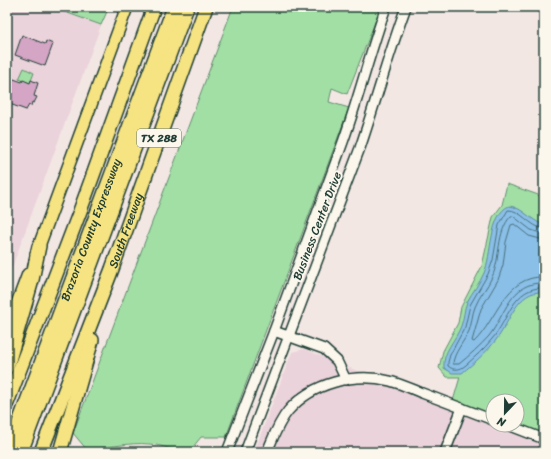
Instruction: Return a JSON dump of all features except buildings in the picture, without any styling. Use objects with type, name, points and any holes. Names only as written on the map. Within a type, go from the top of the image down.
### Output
[{"type":"highway","points":[[7,403],[154,7]]},
{"type":"highway","name":"Brazoria County Expressway","points":[[8,452],[174,7]]},
{"type":"highway","name":"Brazoria County Expressway","points":[[21,452],[187,7]]},
{"type":"highway","name":"South Freeway","points":[[40,452],[112,269],[206,7]]},
{"type":"highway","points":[[7,437],[94,190],[94,172]]},
{"type":"highway","points":[[7,367],[32,280],[39,246]]},
{"type":"highway","points":[[32,452],[65,365],[112,269]]},
{"type":"highway","points":[[60,452],[112,269]]},
{"type":"main road","points":[[7,330],[127,7]]},
{"type":"street","name":"Business Center Drive","points":[[227,452],[274,331],[343,142],[372,46],[386,7]]},
{"type":"street","name":"Business Center Drive","points":[[246,452],[360,149],[393,42],[406,7]]},
{"type":"street","points":[[363,79],[381,84]]},
{"type":"street","points":[[274,331],[324,349],[337,361],[346,380]]},
{"type":"street","points":[[268,452],[276,430],[288,411],[308,394],[332,382],[369,378],[392,381],[485,417]]},
{"type":"street","points":[[446,452],[462,408]]},
{"type":"street","points":[[525,432],[544,439]]},
{"type":"shaded area","points":[[7,7],[51,7],[101,25],[7,281]]},
{"type":"shaded area","points":[[304,349],[355,370],[388,377],[485,413],[485,433],[525,433],[525,428],[544,434],[544,452],[254,452],[292,352]]},
{"type":"green space","points":[[51,7],[109,7],[101,25]]},
{"type":"green space","points":[[233,7],[381,7],[347,94],[332,88],[329,102],[349,108],[226,437],[201,437],[189,452],[141,444],[126,444],[87,450],[73,433]]},
{"type":"green space","points":[[24,68],[34,73],[30,83],[19,79]]},
{"type":"green space","points":[[507,184],[544,197],[544,434],[525,427],[525,393],[485,393],[485,412],[453,401],[460,377],[447,377],[439,368],[443,351],[458,323],[461,307],[482,266],[493,217],[502,205]]},
{"type":"water","points":[[509,206],[522,211],[544,225],[544,292],[534,293],[527,296],[520,302],[501,333],[489,349],[462,373],[452,373],[444,368],[447,351],[459,331],[467,302],[487,266],[494,226],[503,210]]}]
